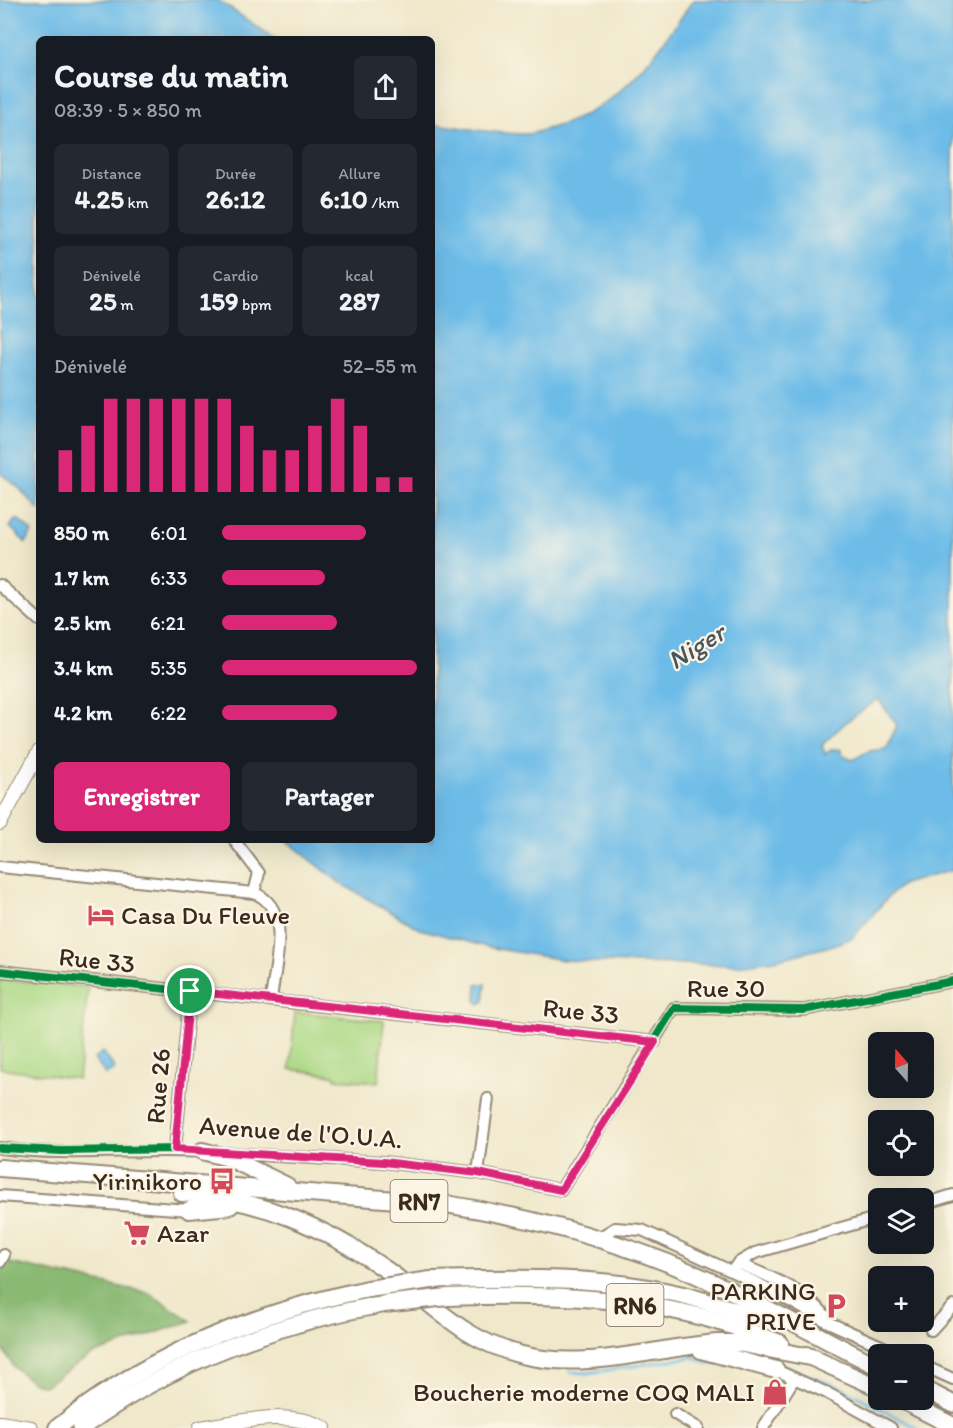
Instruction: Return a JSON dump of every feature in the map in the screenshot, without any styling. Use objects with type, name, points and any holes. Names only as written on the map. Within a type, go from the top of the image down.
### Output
[{"type":"highway","points":[[202,1151],[229,1158],[296,1191]]},
{"type":"highway","name":"RN7","points":[[0,1168],[446,1204],[506,1213],[600,1237],[717,1284],[813,1335]]},
{"type":"highway","points":[[0,1179],[190,1193],[251,1203],[307,1222],[332,1236],[389,1272],[461,1330],[513,1352],[577,1361],[683,1346],[738,1343],[815,1359]]},
{"type":"highway","points":[[189,1210],[251,1203]]},
{"type":"highway","name":"RN6","points":[[79,1424],[139,1371],[191,1346],[258,1319],[331,1297],[431,1280],[514,1278],[621,1285],[682,1295],[813,1335],[868,1362]]},
{"type":"highway","name":"RN6","points":[[79,1424],[200,1358],[264,1333],[338,1312],[448,1297],[540,1295],[592,1298],[702,1317],[780,1343],[868,1383]]},
{"type":"highway","points":[[683,1346],[776,1370]]},
{"type":"highway","points":[[934,1394],[953,1404]]},
{"type":"highway","points":[[922,1410],[953,1426]]},
{"type":"highway","points":[[57,1428],[79,1424]]},
{"type":"street","points":[[0,585],[36,618]]},
{"type":"street","points":[[0,823],[36,757]]},
{"type":"street","points":[[236,843],[259,873],[254,893]]},
{"type":"street","points":[[0,867],[254,893],[263,896],[271,904],[277,920],[271,1000]]},
{"type":"street","name":"Rue 33","points":[[0,971],[655,1042]]},
{"type":"street","name":"Rue 30","points":[[561,1190],[674,1008],[804,1010],[953,981]]},
{"type":"street","name":"Rue 26","points":[[175,1149],[190,991]]},
{"type":"street","points":[[478,1173],[488,1099]]},
{"type":"street","name":"Avenue de l'O.U.A.","points":[[0,1148],[62,1151],[175,1149],[383,1162],[478,1173],[561,1190]]},
{"type":"street","points":[[934,1201],[953,1195]]},
{"type":"street","points":[[0,1196],[189,1210]]},
{"type":"street","points":[[735,1267],[755,1254],[868,1220]]},
{"type":"street","points":[[600,1237],[615,1228],[642,1230],[735,1267],[830,1323],[877,1344]]},
{"type":"street","points":[[934,1327],[953,1306]]},
{"type":"street","points":[[776,1370],[827,1393],[891,1428]]},
{"type":"street","points":[[934,1370],[953,1379]]},
{"type":"street","points":[[763,1428],[794,1378]]},
{"type":"street","points":[[675,1414],[698,1428]]},
{"type":"street","points":[[200,1428],[286,1418],[306,1420],[324,1428]]},
{"type":"street","points":[[0,1423],[32,1428]]},
{"type":"green space","points":[[0,979],[88,987],[78,1079],[0,1068]]},
{"type":"green space","points":[[295,1012],[384,1021],[378,1082],[336,1079],[333,1075],[290,1069]]},
{"type":"green space","points":[[5,1262],[149,1293],[191,1321],[91,1355],[44,1386],[32,1382],[14,1367],[0,1344],[0,1274]]},
{"type":"water","points":[[0,0],[218,0],[271,36],[36,36],[36,507],[19,488],[0,473]]},
{"type":"water","name":"Niger","points":[[693,0],[953,0],[953,870],[903,884],[890,895],[852,938],[827,947],[774,960],[737,965],[564,960],[487,947],[420,929],[340,883],[290,843],[435,843],[435,124],[500,133],[527,134],[554,127],[599,107],[618,93],[635,77]],"holes":[[[878,699],[897,725],[886,749],[869,751],[853,760],[843,756],[840,749],[831,750],[825,754],[822,745],[846,722]]]},
{"type":"water","points":[[15,520],[19,520],[32,532],[26,543],[10,527]]},
{"type":"water","points":[[477,984],[486,984],[484,1001],[480,1004],[476,1000]]},
{"type":"water","points":[[102,1052],[115,1068],[106,1075],[94,1059]]},
{"type":"waterway","points":[[570,1372],[588,1373],[693,1357],[707,1363],[719,1363]]},
{"type":"waterway","points":[[769,1360],[844,1389],[917,1428]]},
{"type":"cycle path","points":[[0,971],[655,1042]]},
{"type":"cycle path","points":[[0,1148],[62,1151],[175,1149],[383,1162],[478,1173],[561,1190],[674,1008],[804,1010],[953,981]]},
{"type":"place","name":"Casa Du Fleuve","points":[[101,915]]},
{"type":"place","name":"Yirinikoro","points":[[222,1181]]},
{"type":"place","name":"Azar","points":[[137,1233]]},
{"type":"place","name":"PARKING PRIVE","points":[[836,1306]]},
{"type":"place","name":"Boucherie moderne COQ MALI","points":[[775,1392]]},
{"type":"route","points":[[190,991],[655,1042],[561,1190],[478,1173],[383,1162],[175,1149],[190,991]]}]
